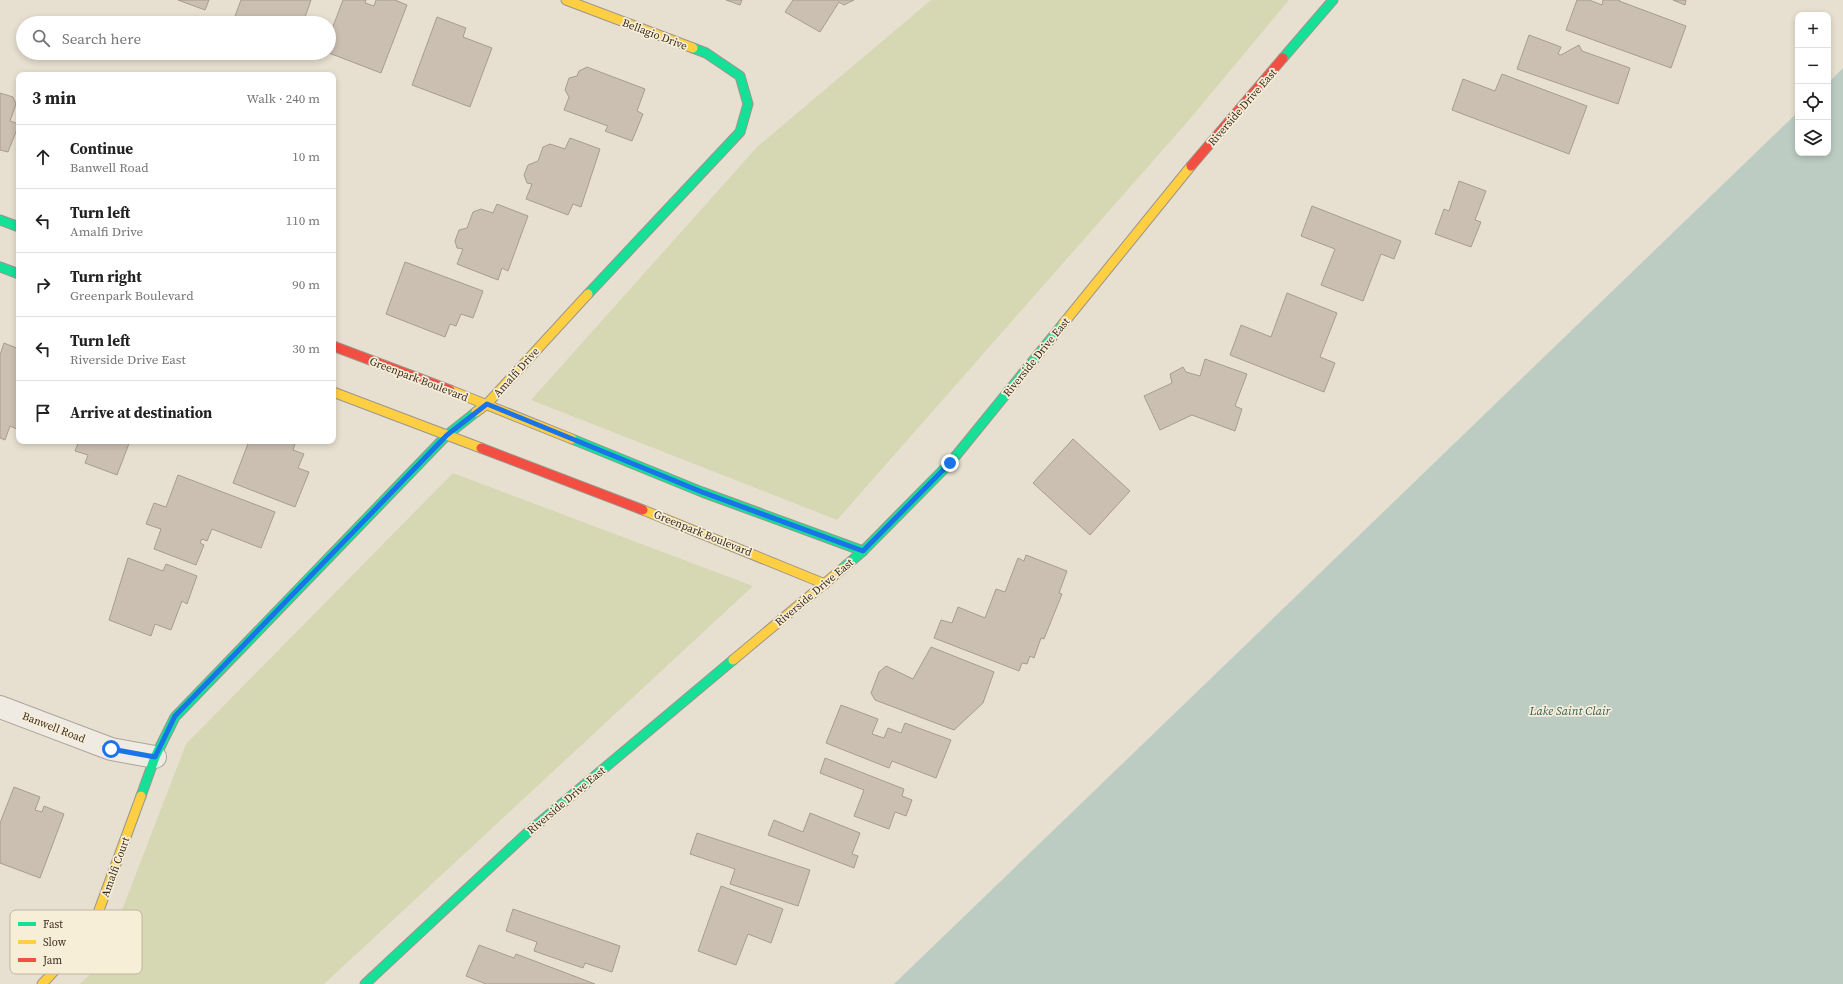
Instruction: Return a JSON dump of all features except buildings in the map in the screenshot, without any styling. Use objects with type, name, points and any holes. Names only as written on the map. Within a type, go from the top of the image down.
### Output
[{"type":"street","name":"Bellagio Drive","points":[[566,0],[706,54],[740,76]]},
{"type":"street","name":"Riverside Drive East","points":[[365,984],[527,833],[863,551],[950,463],[1191,166],[1333,0]]},
{"type":"street","name":"Amalfi Drive","points":[[155,757],[175,716],[447,435],[487,404],[526,360],[740,132],[748,104],[740,76]]},
{"type":"street","points":[[0,220],[16,226]]},
{"type":"street","points":[[0,267],[16,273]]},
{"type":"street","name":"Greenpark Boulevard","points":[[336,347],[487,404],[702,492],[863,551]]},
{"type":"street","name":"Greenpark Boulevard","points":[[336,393],[678,523],[825,584]]},
{"type":"street","name":"Banwell Road","points":[[0,707],[111,749],[155,757]]},
{"type":"street","name":"Amalfi Court","points":[[99,910],[155,757]]},
{"type":"street","name":"Amalfi Court","points":[[42,984],[51,974]]},
{"type":"green space","points":[[931,0],[1289,0],[1189,120],[837,520],[531,400],[757,147]]},
{"type":"green space","points":[[453,473],[753,586],[324,984],[80,984],[90,974],[142,974],[142,910],[122,910],[186,744]]},
{"type":"water","name":"Lake Saint Clair","points":[[1843,68],[1843,984],[894,984],[1795,115],[1795,156],[1831,156],[1831,80]]},
{"type":"traffic: fast","points":[[1283,58],[1333,0]]},
{"type":"traffic: fast","points":[[588,294],[740,132],[748,104],[740,76],[706,53],[693,48]]},
{"type":"traffic: fast","points":[[0,220],[16,226]]},
{"type":"traffic: fast","points":[[0,267],[16,273]]},
{"type":"traffic: fast","points":[[842,569],[863,551],[950,463],[1063,324]]},
{"type":"traffic: fast","points":[[141,796],[155,757],[175,717],[447,435],[476,412]]},
{"type":"traffic: fast","points":[[572,439],[702,492],[863,551]]},
{"type":"traffic: fast","points":[[365,984],[527,833],[733,660]]},
{"type":"traffic: slow","points":[[566,0],[693,48]]},
{"type":"traffic: slow","points":[[1063,324],[1191,166]]},
{"type":"traffic: slow","points":[[476,412],[487,404],[588,294]]},
{"type":"traffic: slow","points":[[450,390],[572,439]]},
{"type":"traffic: slow","points":[[336,393],[481,448]]},
{"type":"traffic: slow","points":[[643,510],[825,584]]},
{"type":"traffic: slow","points":[[733,660],[842,569]]},
{"type":"traffic: slow","points":[[99,910],[141,796]]},
{"type":"traffic: slow","points":[[42,984],[51,974]]},
{"type":"traffic: jam","points":[[1191,166],[1283,58]]},
{"type":"traffic: jam","points":[[336,347],[450,390]]},
{"type":"traffic: jam","points":[[481,448],[643,510]]},
{"type":"route","points":[[111,749],[155,757],[175,716],[447,435],[487,404],[702,492],[863,551],[950,463]]}]
